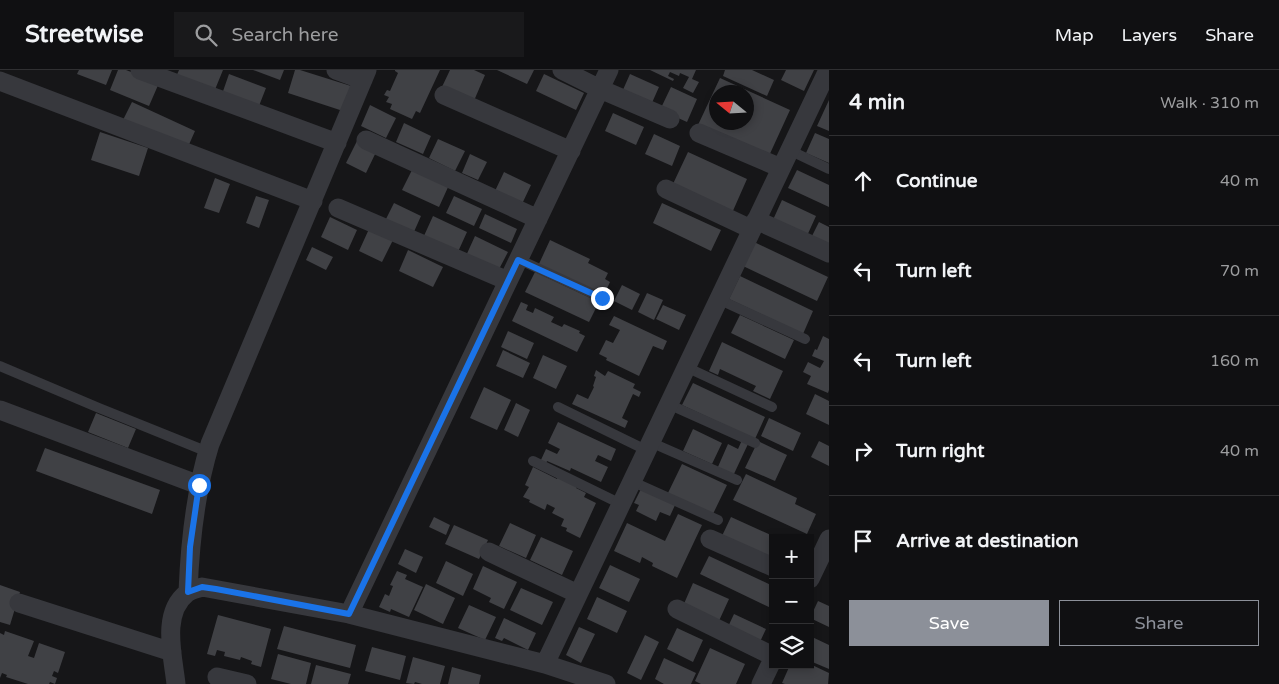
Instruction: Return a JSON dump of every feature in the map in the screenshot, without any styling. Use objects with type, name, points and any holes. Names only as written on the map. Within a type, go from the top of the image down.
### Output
[{"type":"street","points":[[140,70],[337,143]]},
{"type":"street","points":[[188,592],[190,547],[201,473],[208,452],[365,75],[336,70]]},
{"type":"street","points":[[562,70],[600,89],[670,119]]},
{"type":"street","points":[[349,614],[609,70]]},
{"type":"street","points":[[545,664],[828,70]]},
{"type":"street","points":[[0,81],[313,201]]},
{"type":"street","points":[[444,95],[571,151]]},
{"type":"street","points":[[700,133],[781,168]]},
{"type":"street","points":[[366,140],[538,219]]},
{"type":"street","points":[[666,189],[829,253]]},
{"type":"street","points":[[338,208],[508,281]]},
{"type":"street","points":[[0,410],[199,485]]},
{"type":"street","points":[[710,538],[769,565]]},
{"type":"street","points":[[814,570],[829,538]]},
{"type":"street","points":[[489,552],[578,594]]},
{"type":"street","points":[[176,684],[171,622],[179,602],[188,592],[202,587],[349,614],[545,664],[606,684]]},
{"type":"street","points":[[19,603],[172,652]]},
{"type":"street","points":[[677,609],[769,656]]},
{"type":"street","points":[[761,684],[769,667]]},
{"type":"street","points":[[217,677],[247,684]]},
{"type":"lane","points":[[789,150],[829,169]]},
{"type":"lane","points":[[518,260],[602,298]]},
{"type":"lane","points":[[718,300],[805,339]]},
{"type":"lane","points":[[0,366],[208,452]]},
{"type":"lane","points":[[686,367],[772,407]]},
{"type":"lane","points":[[668,404],[755,444]]},
{"type":"lane","points":[[558,407],[648,446],[737,480]]},
{"type":"lane","points":[[533,461],[621,504]]},
{"type":"lane","points":[[631,482],[718,520]]},
{"type":"building","points":[[79,70],[112,70],[106,85],[77,74]]},
{"type":"building","points":[[118,70],[126,70],[159,83],[149,106],[110,90]]},
{"type":"building","points":[[179,70],[223,70],[214,92],[176,77]]},
{"type":"building","points":[[253,70],[284,70],[280,80]]},
{"type":"building","points":[[295,70],[351,86],[343,111],[288,93]]},
{"type":"building","points":[[395,70],[440,70],[420,113],[416,111],[412,119],[390,109],[392,104],[386,102],[389,97],[384,95],[387,90],[390,91],[398,73]]},
{"type":"building","points":[[450,70],[474,70],[485,75],[473,103],[441,89]]},
{"type":"building","points":[[497,70],[534,70],[527,84]]},
{"type":"building","points":[[650,70],[696,70],[692,79],[699,82],[693,93],[683,88],[689,77],[680,73],[679,76],[670,72],[668,76],[674,79],[673,81]]},
{"type":"building","points":[[725,70],[752,70],[774,80],[767,96],[754,90],[754,85],[743,85],[723,76]]},
{"type":"building","points":[[786,70],[814,70],[804,91],[781,80]]},
{"type":"building","points":[[229,74],[266,88],[257,111],[221,97]]},
{"type":"building","points":[[544,74],[584,93],[576,110],[536,91]]},
{"type":"building","points":[[630,74],[659,87],[651,105],[622,92]]},
{"type":"building","points":[[720,78],[735,85],[717,85]]},
{"type":"building","points":[[671,87],[697,99],[687,122],[660,110]]},
{"type":"building","points":[[754,94],[790,110],[768,158],[698,125],[709,102],[709,130],[754,130]]},
{"type":"building","points":[[829,100],[829,131],[817,126]]},
{"type":"building","points":[[132,102],[195,131],[187,149],[123,120]]},
{"type":"building","points":[[370,105],[396,118],[386,138],[361,126]]},
{"type":"building","points":[[613,113],[644,127],[636,145],[605,131]]},
{"type":"building","points":[[404,123],[431,136],[423,154],[396,142]]},
{"type":"building","points":[[100,132],[148,148],[139,176],[91,160]]},
{"type":"building","points":[[815,133],[829,139],[829,163],[806,153]]},
{"type":"building","points":[[654,134],[680,146],[672,166],[645,154]]},
{"type":"building","points":[[358,139],[378,148],[366,173],[346,163]]},
{"type":"building","points":[[438,139],[465,151],[455,171],[429,158]]},
{"type":"building","points":[[688,152],[747,179],[732,213],[672,186]]},
{"type":"building","points":[[470,154],[487,162],[478,180],[462,173]]},
{"type":"building","points":[[413,168],[449,185],[439,207],[402,190]]},
{"type":"building","points":[[797,170],[829,185],[829,207],[788,188]]},
{"type":"building","points":[[504,172],[531,185],[522,204],[495,191]]},
{"type":"building","points":[[215,178],[230,184],[219,213],[204,208]]},
{"type":"building","points":[[256,196],[269,200],[259,228],[246,223]]},
{"type":"building","points":[[454,196],[482,209],[474,226],[446,213]]},
{"type":"building","points":[[782,200],[816,216],[806,238],[772,222]]},
{"type":"building","points":[[394,203],[421,216],[413,234],[385,221]]},
{"type":"building","points":[[662,203],[721,230],[711,251],[653,223]]},
{"type":"building","points":[[485,214],[517,229],[511,243],[479,228]]},
{"type":"building","points":[[433,216],[467,232],[457,254],[423,238]]},
{"type":"building","points":[[330,217],[357,230],[348,250],[321,237]]},
{"type":"building","points":[[819,222],[829,227],[829,249],[810,240]]},
{"type":"building","points":[[369,229],[393,240],[382,262],[359,251]]},
{"type":"building","points":[[475,236],[508,252],[497,273],[465,258]]},
{"type":"building","points":[[550,240],[590,259],[588,263],[608,273],[605,279],[610,282],[603,297],[538,266]]},
{"type":"building","points":[[754,242],[828,277],[817,301],[743,266]]},
{"type":"building","points":[[312,247],[333,257],[326,270],[306,260]]},
{"type":"building","points":[[408,250],[443,267],[433,287],[399,271]]},
{"type":"building","points":[[535,272],[599,302],[589,322],[525,292]]},
{"type":"building","points":[[740,276],[813,311],[803,334],[729,299]]},
{"type":"building","points":[[622,285],[640,294],[632,310],[614,301]]},
{"type":"building","points":[[647,293],[663,300],[654,320],[638,312]]},
{"type":"building","points":[[521,302],[528,305],[526,310],[533,313],[535,308],[554,317],[551,322],[562,327],[564,324],[580,331],[579,333],[585,336],[577,352],[512,321]]},
{"type":"building","points":[[663,305],[686,315],[679,330],[656,319]]},
{"type":"building","points":[[740,315],[794,340],[785,359],[731,333]]},
{"type":"building","points":[[614,316],[667,341],[663,350],[653,346],[639,376],[606,360],[607,358],[599,354],[606,340],[613,343],[620,330],[609,325]]},
{"type":"building","points":[[508,331],[534,343],[527,359],[501,347]]},
{"type":"building","points":[[823,336],[829,339],[828,393],[807,384],[811,376],[803,372],[808,362],[820,368],[824,361],[812,356]]},
{"type":"building","points":[[722,342],[783,371],[770,399],[753,391],[756,386],[720,369],[718,375],[709,371]]},
{"type":"building","points":[[503,350],[530,363],[523,378],[496,366]]},
{"type":"building","points":[[543,355],[567,366],[556,389],[533,378]]},
{"type":"building","points":[[596,370],[605,376],[608,371],[635,384],[633,388],[641,392],[639,397],[633,394],[622,418],[628,421],[625,428],[572,404],[577,394],[588,399],[594,387]]},
{"type":"building","points":[[693,383],[765,417],[755,439],[682,405]]},
{"type":"building","points":[[484,387],[511,400],[497,430],[470,418]]},
{"type":"building","points":[[815,394],[829,401],[829,425],[806,414]]},
{"type":"building","points":[[516,403],[530,410],[518,437],[504,430]]},
{"type":"building","points":[[96,413],[136,429],[128,448],[88,432]]},
{"type":"building","points":[[769,418],[801,433],[793,451],[761,436]]},
{"type":"building","points":[[558,422],[616,449],[611,461],[598,455],[595,461],[608,467],[601,482],[571,468],[570,471],[547,461],[546,464],[540,462],[546,449],[557,454],[560,449],[548,443]]},
{"type":"building","points":[[693,429],[722,443],[712,464],[683,451]]},
{"type":"building","points":[[742,440],[748,444],[733,476],[717,469],[728,444],[738,449]]},
{"type":"building","points":[[758,441],[787,455],[775,481],[745,468]]},
{"type":"building","points":[[819,441],[829,446],[829,466],[811,457]]},
{"type":"building","points":[[45,448],[160,490],[152,514],[36,471]]},
{"type":"building","points":[[682,464],[727,485],[712,516],[667,495]]},
{"type":"building","points":[[533,467],[557,479],[558,476],[577,485],[576,488],[586,493],[584,497],[596,503],[580,538],[566,531],[567,528],[561,526],[564,519],[552,513],[555,508],[547,504],[545,510],[523,497],[529,487],[525,485]]},
{"type":"building","points":[[746,474],[797,498],[795,504],[816,514],[807,534],[733,500]]},
{"type":"building","points":[[642,487],[676,503],[670,516],[660,512],[656,521],[636,511],[639,505],[634,503]]},
{"type":"building","points":[[678,514],[702,525],[677,578],[652,566],[653,563],[642,557],[640,563],[614,551],[627,523],[665,541]]},
{"type":"building","points":[[434,517],[450,525],[446,535],[429,527]]},
{"type":"building","points":[[731,517],[769,534],[769,560],[721,538]]},
{"type":"building","points":[[510,523],[536,535],[526,558],[499,546]]},
{"type":"building","points":[[454,525],[488,540],[479,559],[445,544]]},
{"type":"building","points":[[541,537],[573,551],[562,575],[530,560]]},
{"type":"building","points":[[405,549],[423,557],[416,573],[398,564]]},
{"type":"building","points":[[709,556],[769,584],[769,607],[700,574]]},
{"type":"building","points":[[446,561],[473,574],[463,596],[436,583]]},
{"type":"building","points":[[610,565],[640,579],[629,602],[599,588]]},
{"type":"building","points":[[483,566],[517,582],[504,609],[489,602],[491,598],[473,589]]},
{"type":"building","points":[[397,571],[407,575],[405,579],[423,587],[409,617],[391,609],[390,612],[379,607],[385,594],[389,596],[393,586],[390,585]]},
{"type":"building","points":[[693,583],[729,599],[718,623],[683,606]]},
{"type":"building","points":[[426,584],[455,598],[443,624],[414,610]]},
{"type":"building","points":[[0,585],[20,592],[10,625],[0,622]]},
{"type":"building","points":[[521,588],[553,602],[542,625],[510,610]]},
{"type":"building","points":[[597,597],[627,611],[617,633],[587,619]]},
{"type":"building","points":[[818,601],[829,606],[829,627],[814,620],[814,610]]},
{"type":"building","points":[[469,605],[496,617],[485,640],[458,628]]},
{"type":"building","points":[[734,614],[766,629],[758,646],[726,631]]},
{"type":"building","points":[[218,615],[271,629],[261,667],[251,664],[252,661],[241,657],[240,660],[224,656],[225,652],[217,650],[215,656],[207,654]]},
{"type":"building","points":[[504,618],[536,633],[528,650],[504,638],[502,641],[495,638]]},
{"type":"building","points":[[284,626],[356,645],[350,668],[277,649]]},
{"type":"building","points":[[579,627],[595,634],[581,663],[566,655]]},
{"type":"building","points":[[677,628],[703,640],[693,662],[667,649]]},
{"type":"building","points":[[5,631],[34,641],[28,656],[34,658],[39,643],[65,652],[58,673],[54,671],[52,676],[57,678],[55,684],[50,682],[49,684],[28,684],[6,677],[7,675],[2,673],[0,678],[0,633],[4,635]]},
{"type":"building","points":[[645,635],[659,642],[641,680],[627,673]]},
{"type":"building","points":[[814,638],[829,645],[829,669],[814,663]]},
{"type":"building","points":[[372,647],[406,656],[400,680],[365,671]]},
{"type":"building","points":[[710,648],[745,664],[736,684],[701,684],[695,681]]},
{"type":"building","points":[[278,654],[311,663],[306,684],[291,684],[271,679]]},
{"type":"building","points":[[413,657],[445,666],[440,684],[406,683]]},
{"type":"building","points":[[664,658],[696,673],[691,684],[664,684],[655,679]]},
{"type":"building","points":[[316,665],[351,674],[348,684],[311,684]]},
{"type":"building","points":[[814,666],[829,673],[828,684],[782,683],[788,669],[814,669]]},
{"type":"building","points":[[452,667],[481,675],[479,684],[448,684]]},
{"type":"route","points":[[199,485],[190,547],[188,592],[202,587],[349,614],[518,260],[602,298]]}]
